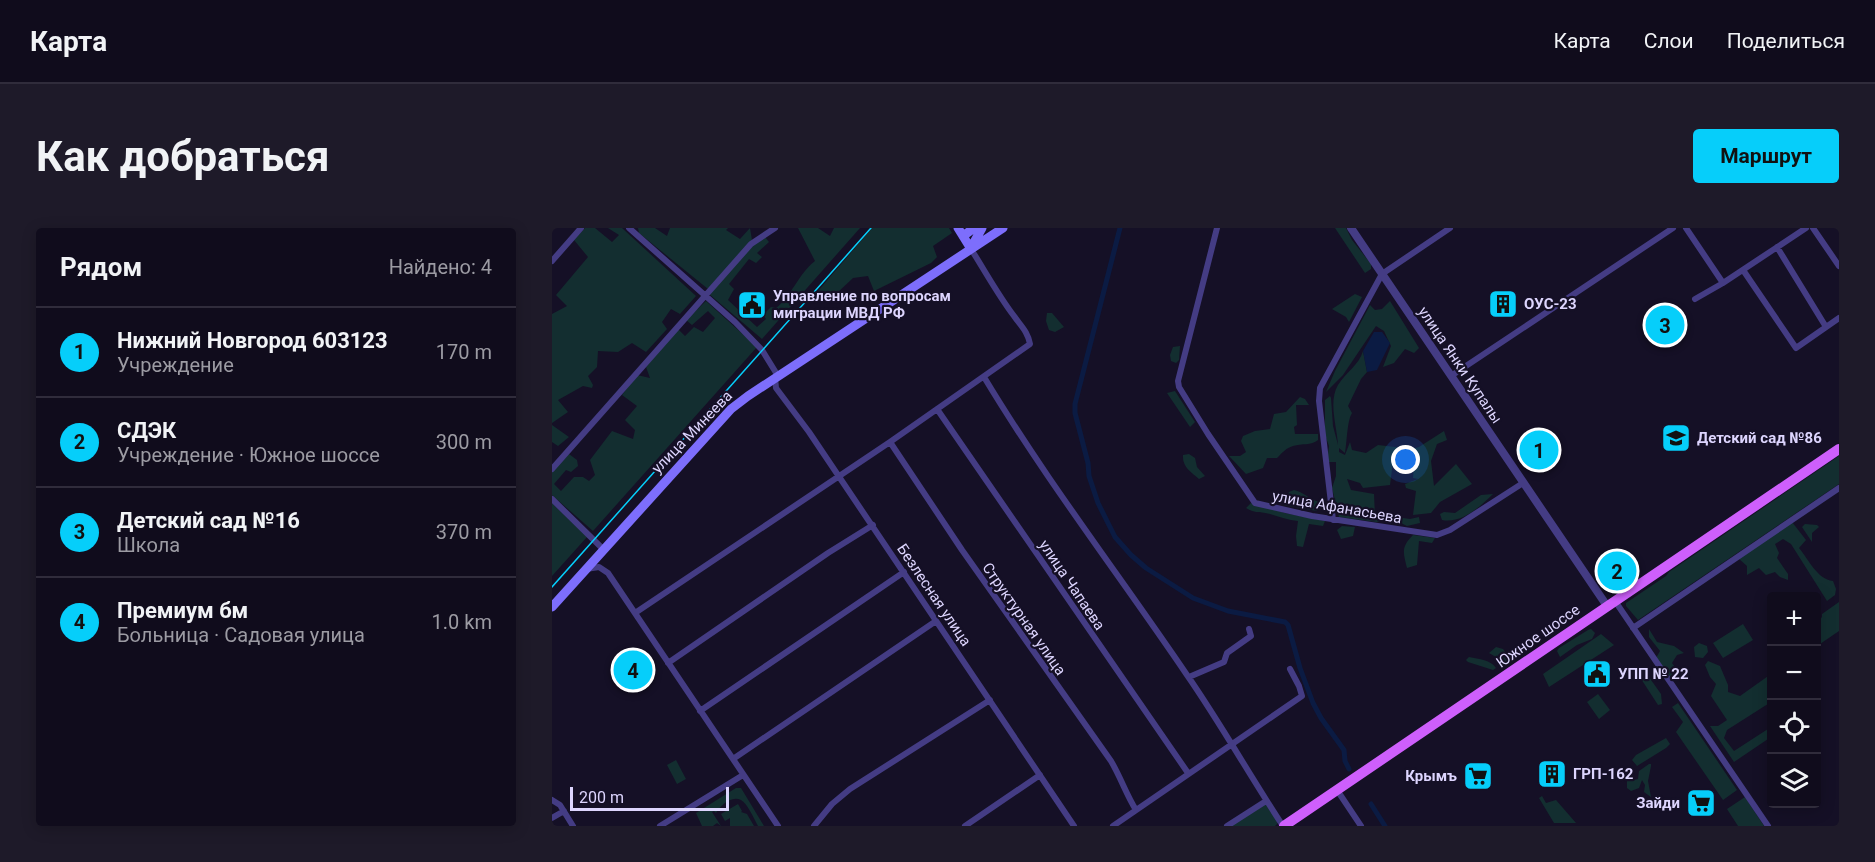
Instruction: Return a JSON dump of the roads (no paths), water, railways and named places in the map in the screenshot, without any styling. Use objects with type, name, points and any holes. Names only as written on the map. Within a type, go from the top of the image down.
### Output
[{"type":"main road","points":[[974,228],[960,232],[971,249],[983,228]]},
{"type":"main road","points":[[983,228],[985,233],[999,230]]},
{"type":"main road","name":"улица Минеева","points":[[552,607],[715,425],[748,396],[999,230]]},
{"type":"main road","name":"Южное шоссе","points":[[1283,826],[1839,449]]},
{"type":"street","points":[[552,261],[581,228]]},
{"type":"street","name":"Безлесная улица","points":[[629,228],[735,321],[760,348],[777,377],[776,388],[810,432],[1074,826]]},
{"type":"street","points":[[552,469],[750,244],[775,228]]},
{"type":"street","name":"улица Афанасьева","points":[[1217,228],[1178,374],[1179,387],[1255,503],[1277,510],[1333,520],[1437,535],[1450,530],[1523,483]]},
{"type":"street","name":"улица Янки Купалы","points":[[1352,228],[1523,483],[1611,603],[1633,628],[1768,826]]},
{"type":"street","points":[[1333,520],[1319,394],[1325,379],[1382,274],[1450,228]]},
{"type":"street","points":[[1451,376],[1673,228]]},
{"type":"street","points":[[1686,228],[1723,283]]},
{"type":"street","points":[[1695,299],[1806,228]]},
{"type":"street","points":[[1813,228],[1839,266]]},
{"type":"street","points":[[1777,247],[1826,327]]},
{"type":"street","points":[[634,613],[890,442],[1030,344],[1029,337],[971,249]]},
{"type":"street","points":[[1743,270],[1796,348],[1839,318]]},
{"type":"street","points":[[984,377],[1119,579],[1189,677],[1283,826]]},
{"type":"street","name":"улица Чапаева","points":[[937,409],[1188,774]]},
{"type":"street","name":"Структурная улица","points":[[890,442],[962,550],[1111,762],[1122,779],[1125,793],[1136,810]]},
{"type":"street","points":[[1633,628],[1839,488]]},
{"type":"street","points":[[552,500],[604,549]]},
{"type":"street","points":[[668,663],[828,553],[873,525]]},
{"type":"street","points":[[586,569],[599,567],[608,573],[778,826]]},
{"type":"street","points":[[700,711],[904,572]]},
{"type":"street","points":[[733,759],[936,621]]},
{"type":"street","points":[[1189,677],[1224,662],[1227,653],[1251,636],[1249,629]]},
{"type":"street","points":[[1113,826],[1302,696],[1290,669]]},
{"type":"street","points":[[814,826],[845,793],[990,700]]},
{"type":"street","points":[[660,826],[743,774]]},
{"type":"street","points":[[965,826],[1040,775]]},
{"type":"street","points":[[1337,790],[1361,826]]},
{"type":"street","points":[[552,800],[560,805],[573,826]]},
{"type":"street","points":[[1227,826],[1266,801]]},
{"type":"street","points":[[552,818],[564,811]]},
{"type":"water","points":[[1374,332],[1382,332],[1390,343],[1377,370],[1367,372],[1363,351]]},
{"type":"waterway","points":[[1120,228],[1075,404],[1089,476],[1098,503],[1115,537],[1146,568],[1193,598],[1228,611],[1285,622],[1288,625],[1313,703],[1344,750],[1345,761],[1349,769]]},
{"type":"waterway","points":[[1371,804],[1385,826]]},
{"type":"tram line","points":[[552,587],[871,228]]},
{"type":"place","name":"ОУС-23","points":[[1503,304]]},
{"type":"place","name":"Управление по вопросам миграции МВД РФ","points":[[752,305]]},
{"type":"place","name":"Детский сад №16","points":[[1665,325]]},
{"type":"place","name":"Детский сад №86","points":[[1676,438]]},
{"type":"place","name":"Нижний Новгород 603123","points":[[1539,450]]},
{"type":"place","name":"СДЭК","points":[[1617,571]]},
{"type":"place","name":"Премиум бм","points":[[633,670]]},
{"type":"place","name":"УПП № 22","points":[[1597,674]]},
{"type":"place","name":"ГРП-162","points":[[1552,774]]},
{"type":"place","name":"Крымъ","points":[[1478,776]]},
{"type":"place","name":"Зайди","points":[[1701,803]]}]
